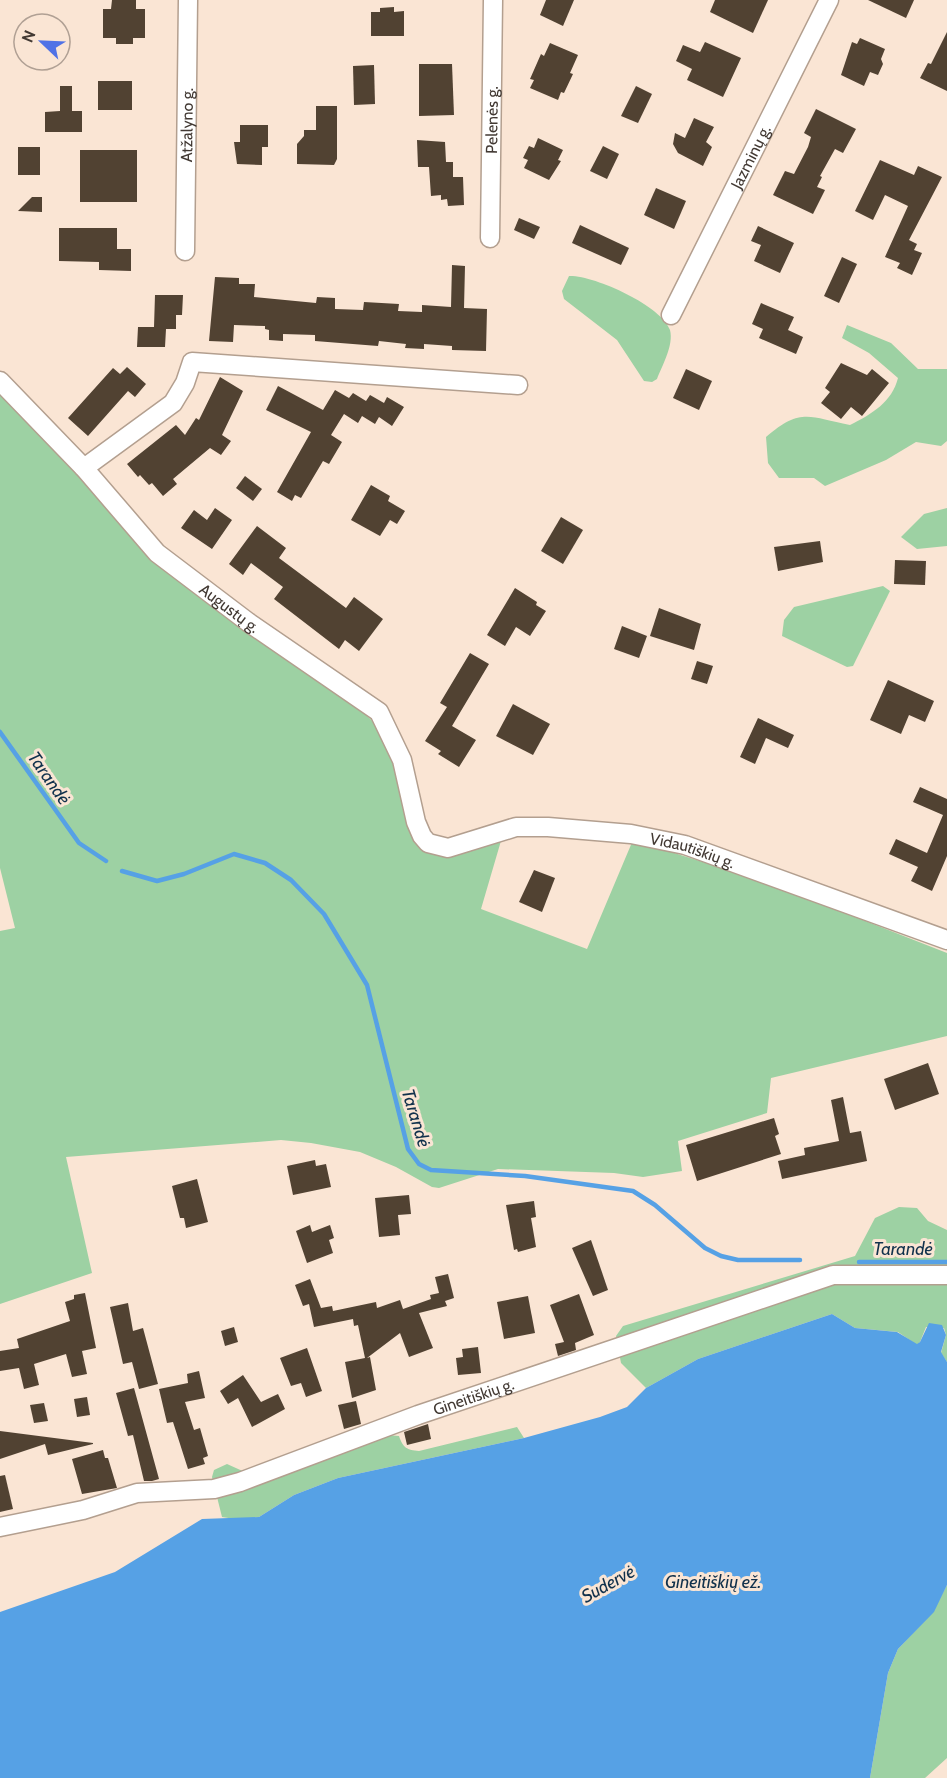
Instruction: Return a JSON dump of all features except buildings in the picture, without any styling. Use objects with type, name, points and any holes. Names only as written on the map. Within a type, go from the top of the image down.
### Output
[{"type":"street","name":"Atžalyno g.","points":[[185,251],[188,0]]},
{"type":"street","name":"Pelenės g.","points":[[490,238],[493,0]]},
{"type":"street","name":"Jazminų g.","points":[[671,315],[829,0]]},
{"type":"street","points":[[84,468],[173,403],[185,383],[192,362],[518,385]]},
{"type":"street","name":"Augustų g.","points":[[0,381],[84,468],[157,553],[248,622],[379,712],[389,728],[402,760],[416,822],[428,843]]},
{"type":"street","name":"Vidautiškių g.","points":[[428,843],[448,848],[516,827],[548,827],[642,835],[685,845],[947,940]]},
{"type":"street","name":"Gineitiškių g.","points":[[0,1527],[74,1512],[137,1493],[214,1489],[240,1482],[418,1414],[833,1275],[947,1275]]},
{"type":"green space","points":[[569,276],[610,286],[641,302],[664,321],[671,336],[667,355],[657,379],[652,382],[644,381],[617,340],[564,299],[562,291]]},
{"type":"green space","points":[[847,325],[891,343],[918,369],[947,369],[947,441],[941,446],[916,442],[886,460],[825,486],[814,478],[779,478],[768,463],[766,437],[788,421],[797,418],[815,417],[850,425],[886,401],[895,386],[898,378],[869,353],[842,338]]},
{"type":"green space","points":[[0,389],[154,560],[352,702],[380,728],[388,747],[414,837],[423,847],[503,834],[481,909],[587,949],[633,840],[766,882],[947,953],[947,1036],[771,1078],[767,1113],[678,1141],[682,1171],[643,1177],[614,1173],[498,1169],[439,1188],[432,1187],[396,1167],[360,1152],[281,1140],[66,1157],[92,1273],[0,1304],[0,931],[15,928],[0,868]]},
{"type":"green space","points":[[947,508],[947,546],[917,549],[901,537],[924,514]]},
{"type":"green space","points":[[883,586],[890,591],[853,666],[847,667],[782,636],[784,620],[794,607]]},
{"type":"green space","points":[[899,1207],[917,1208],[928,1221],[947,1230],[947,1362],[941,1353],[946,1335],[944,1328],[926,1327],[917,1345],[898,1332],[855,1328],[832,1314],[698,1359],[646,1388],[621,1363],[616,1336],[623,1326],[855,1256],[875,1218]]},
{"type":"green space","points":[[517,1427],[524,1438],[338,1478],[294,1495],[259,1517],[241,1520],[222,1517],[212,1477],[214,1470],[227,1464],[247,1473],[258,1485],[387,1435],[399,1436],[406,1448],[419,1451]]},
{"type":"green space","points":[[947,1585],[947,1758],[925,1778],[870,1778],[888,1673],[898,1649],[933,1612]]},
{"type":"water","name":"Gineitiškių ež.","points":[[832,1314],[855,1328],[897,1332],[917,1344],[929,1323],[942,1325],[946,1335],[941,1352],[947,1362],[947,1585],[934,1612],[898,1649],[888,1673],[870,1778],[0,1778],[0,1612],[115,1572],[202,1519],[259,1517],[294,1495],[338,1478],[524,1438],[600,1417],[627,1407],[646,1388],[698,1359]]},
{"type":"waterway","name":"Tarandė","points":[[0,732],[79,843],[106,861]]},
{"type":"waterway","name":"Tarandė","points":[[122,871],[157,881],[184,874],[234,854],[265,863],[291,880],[324,914],[367,985],[408,1149],[419,1164],[431,1170],[525,1176],[633,1191],[655,1205],[705,1248],[721,1256],[738,1260],[800,1260]]},
{"type":"waterway","name":"Tarandė","points":[[859,1262],[947,1262]]},
{"type":"water label","name":"Sudervė","points":[[608,1584]]}]
